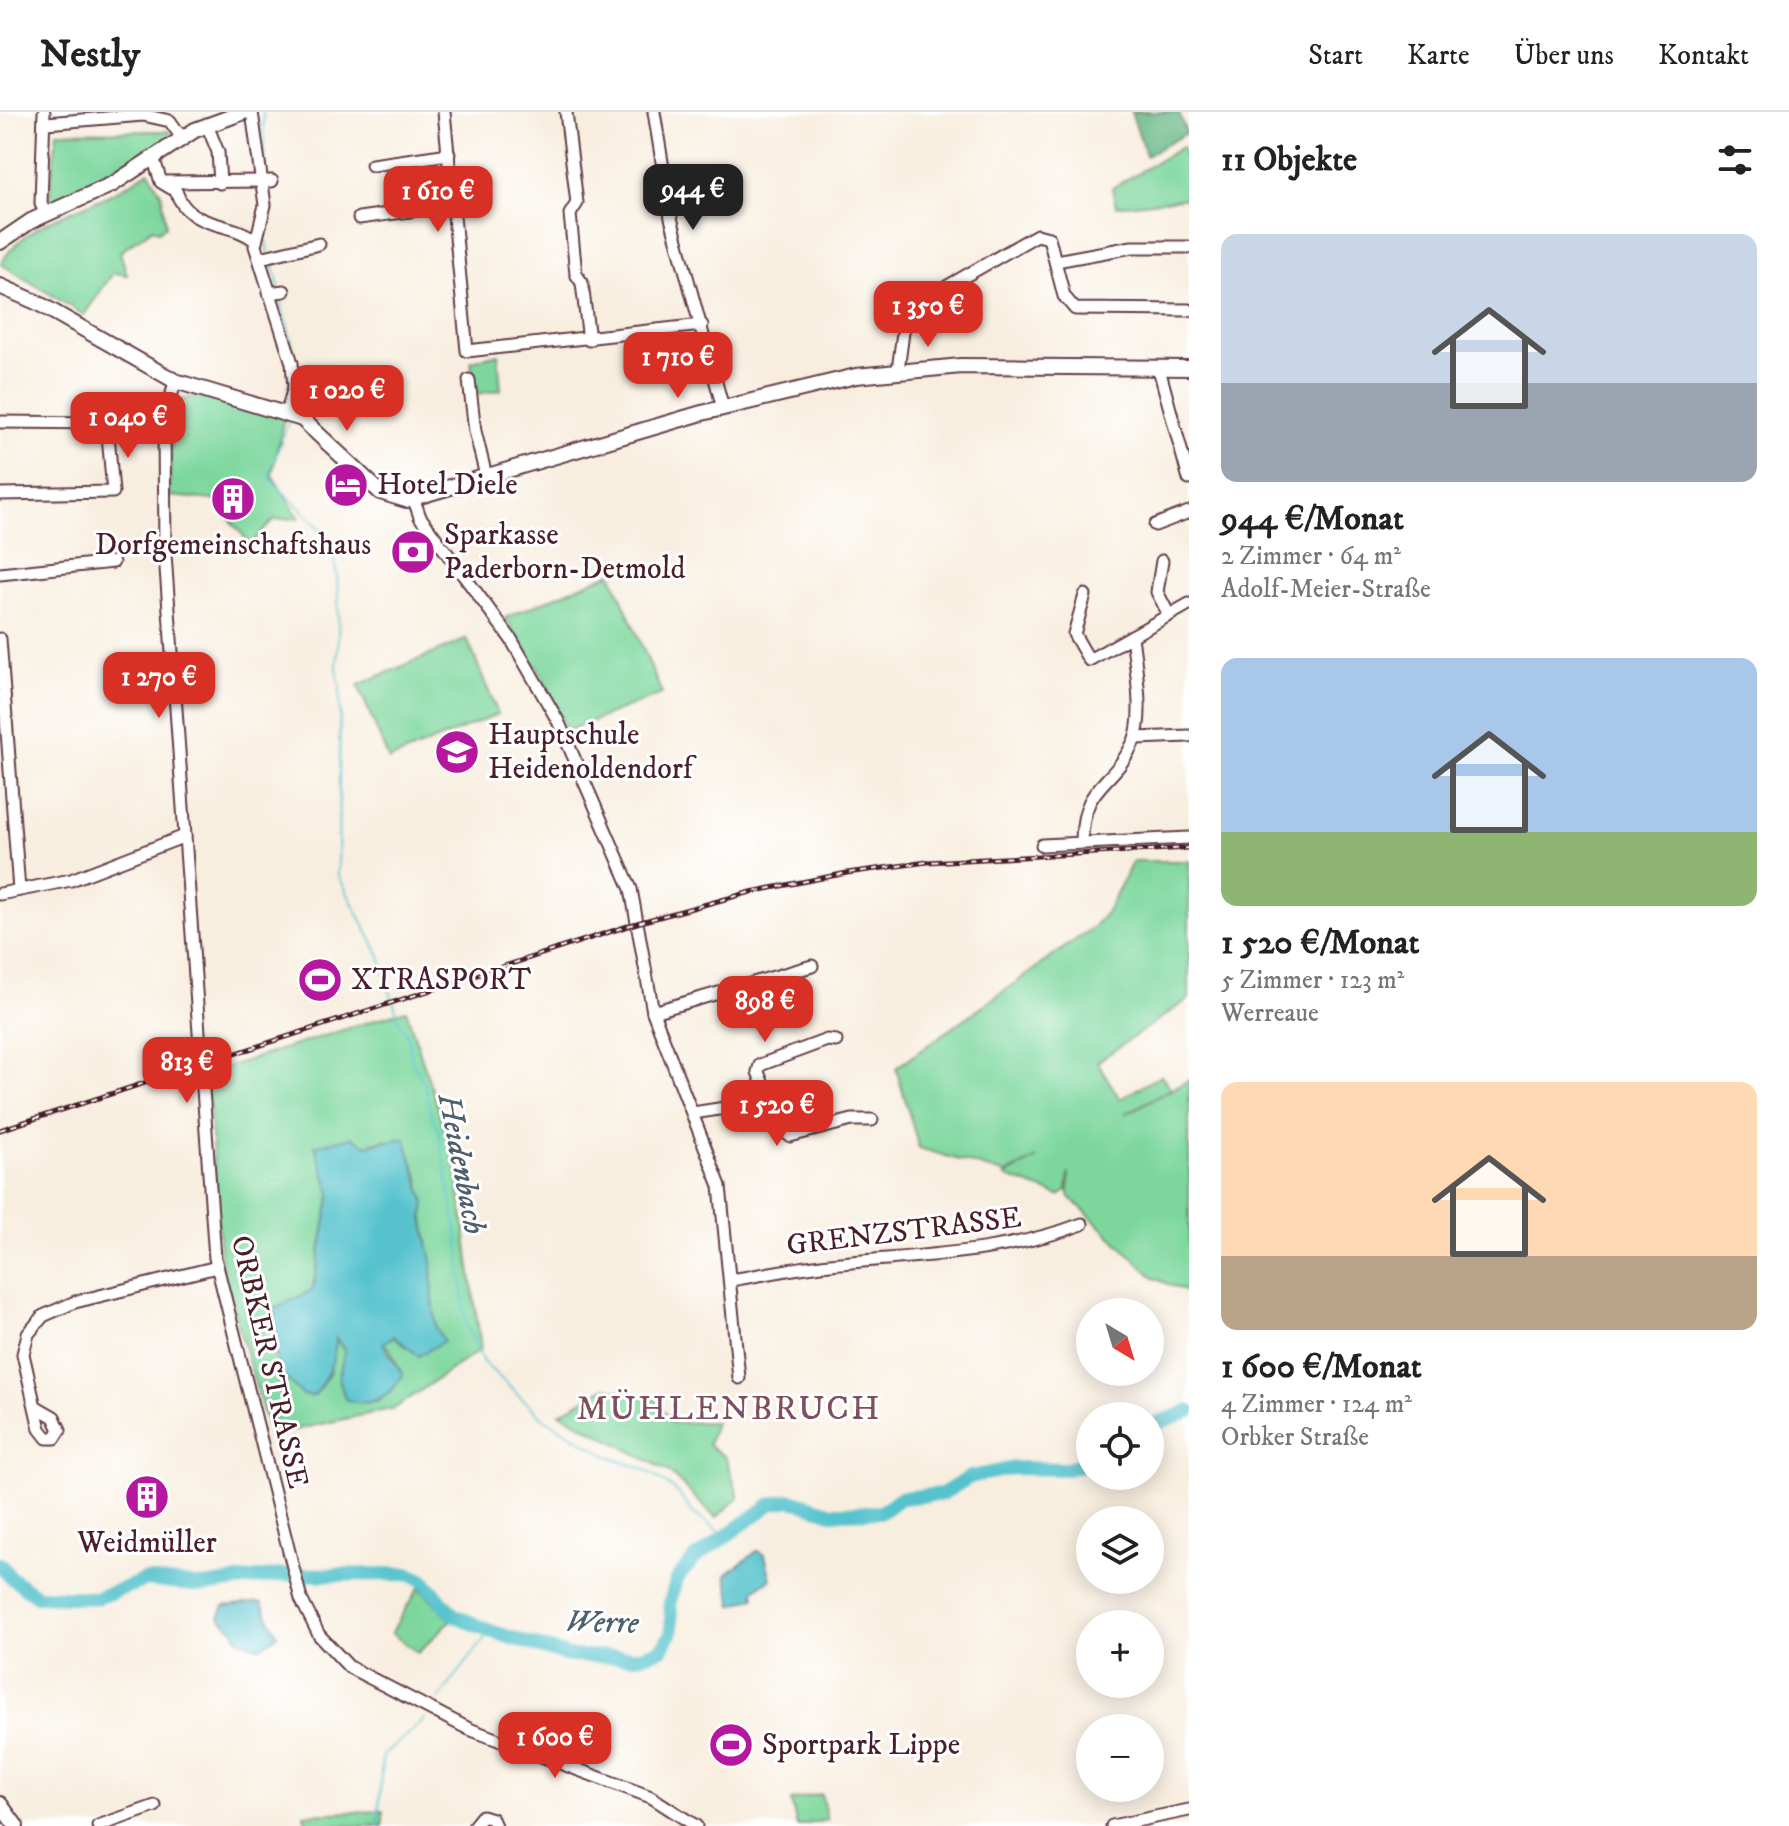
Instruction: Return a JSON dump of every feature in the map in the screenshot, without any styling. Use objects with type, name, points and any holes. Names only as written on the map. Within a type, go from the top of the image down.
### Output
[{"type":"main road","points":[[0,242],[45,214],[113,184],[182,138],[244,112]]},
{"type":"main road","points":[[0,286],[36,302],[175,381],[287,412],[323,436],[380,492],[402,500],[414,500],[486,476],[795,389],[898,370],[1004,366],[1189,368]]},
{"type":"main road","points":[[0,1804],[16,1826]]},
{"type":"street","points":[[252,112],[266,181],[265,205],[256,241]]},
{"type":"street","points":[[444,112],[467,351],[589,340],[702,325]]},
{"type":"street","points":[[566,112],[577,203],[570,214],[576,274],[582,283],[589,340]]},
{"type":"street","points":[[654,112],[671,218],[723,408]]},
{"type":"street","points":[[45,214],[41,203],[45,118],[143,115],[170,121],[182,138]]},
{"type":"street","points":[[207,125],[218,152],[220,183]]},
{"type":"street","points":[[372,165],[449,154]]},
{"type":"street","points":[[153,157],[161,182],[176,191],[180,204],[203,223],[243,231],[256,241],[266,256],[291,338],[294,387],[287,412]]},
{"type":"street","points":[[161,182],[266,181]]},
{"type":"street","points":[[359,218],[453,205]]},
{"type":"street","points":[[898,370],[906,310],[1037,235],[1049,238],[1064,296],[1075,309],[1189,310]]},
{"type":"street","points":[[266,256],[319,244]]},
{"type":"street","points":[[1056,261],[1132,247],[1189,247]]},
{"type":"street","points":[[1159,369],[1189,479]]},
{"type":"street","points":[[469,380],[475,431],[486,476]]},
{"type":"street","name":"ORBKER STRASSE","points":[[175,381],[164,427],[165,540],[217,1267],[298,1589],[319,1635],[349,1667],[479,1733],[651,1797],[696,1826]]},
{"type":"street","points":[[0,422],[107,423],[113,492],[0,494]]},
{"type":"street","points":[[414,500],[420,517],[511,639],[560,725],[631,889],[653,1012],[720,1186],[739,1378]]},
{"type":"street","points":[[1155,525],[1189,512]]},
{"type":"street","points":[[1162,561],[1157,592],[1169,615]]},
{"type":"street","points":[[0,574],[113,562]]},
{"type":"street","points":[[1085,595],[1074,634],[1089,660],[1189,604]]},
{"type":"street","points":[[1082,842],[1082,814],[1089,799],[1117,769],[1136,738],[1138,687],[1132,636]]},
{"type":"street","points":[[0,639],[19,890]]},
{"type":"street","points":[[1136,738],[1189,736]]},
{"type":"street","points":[[0,894],[71,880],[185,836]]},
{"type":"street","points":[[1042,845],[1189,838]]},
{"type":"street","points":[[653,1012],[812,966]]},
{"type":"street","points":[[836,1041],[827,1040],[760,1065],[758,1072],[783,1131],[790,1136],[852,1120],[872,1120]]},
{"type":"street","points":[[693,1113],[770,1101]]},
{"type":"street","name":"GRENZSTRASSE","points":[[731,1280],[838,1263],[939,1256],[1006,1247],[1082,1224]]},
{"type":"street","points":[[35,1406],[23,1354],[28,1334],[43,1316],[75,1302],[217,1267]]},
{"type":"street","points":[[98,1826],[155,1806]]},
{"type":"street","points":[[1112,1826],[1189,1810]]},
{"type":"street","points":[[474,1826],[482,1816],[492,1819],[495,1826]]},
{"type":"green space","points":[[1131,112],[1179,112],[1186,133],[1146,156]]},
{"type":"green space","points":[[170,131],[170,137],[124,168],[49,202],[57,132]]},
{"type":"green space","points":[[1182,147],[1189,168],[1189,198],[1116,206],[1112,188]]},
{"type":"green space","points":[[149,171],[162,195],[166,226],[158,231],[153,228],[120,252],[127,275],[113,273],[84,315],[1,264],[10,251],[33,231],[111,194]]},
{"type":"green space","points":[[498,354],[501,390],[475,394],[471,361]]},
{"type":"green space","points":[[202,394],[284,416],[272,475],[299,518],[274,520],[250,544],[214,500],[169,496],[172,412],[179,401]]},
{"type":"green space","points":[[611,573],[662,694],[567,731],[540,672],[505,618]]},
{"type":"green space","points":[[467,639],[498,714],[389,760],[358,685]]},
{"type":"green space","points":[[1133,861],[1189,861],[1189,999],[1097,1062],[1120,1099],[1161,1075],[1171,1089],[1125,1114],[1189,1080],[1189,1293],[1154,1278],[1069,1196],[1069,1173],[1067,1191],[1059,1196],[1005,1176],[1037,1158],[1006,1174],[919,1148],[896,1068],[1092,928],[1106,913]]},
{"type":"green space","points":[[406,1010],[456,1163],[481,1349],[395,1408],[270,1435],[221,1267],[207,1073]],"holes":[[[385,1139],[409,1155],[420,1180],[436,1328],[394,1335],[383,1344],[390,1349],[402,1375],[392,1391],[376,1402],[335,1337],[329,1374],[314,1396],[303,1395],[275,1309],[312,1290],[314,1284],[331,1193],[316,1146],[366,1145]]]},
{"type":"green space","points":[[606,1387],[655,1399],[672,1423],[715,1422],[708,1445],[725,1457],[739,1497],[716,1518],[668,1471],[560,1413]]},
{"type":"green space","points":[[419,1587],[451,1620],[418,1653],[391,1633]]},
{"type":"green space","points":[[821,1794],[827,1820],[797,1826],[791,1801]]},
{"type":"green space","points":[[383,1811],[383,1826],[307,1826],[304,1814]]},
{"type":"water","points":[[352,1137],[366,1145],[405,1138],[425,1202],[423,1219],[432,1261],[436,1328],[444,1341],[418,1356],[394,1336],[383,1343],[403,1375],[385,1395],[363,1403],[345,1399],[339,1378],[345,1348],[336,1338],[330,1368],[314,1396],[303,1395],[280,1373],[276,1355],[275,1309],[312,1290],[331,1193],[315,1146]]},
{"type":"water","points":[[757,1551],[765,1555],[771,1579],[754,1590],[755,1597],[733,1606],[726,1575]]},
{"type":"water","points":[[261,1602],[278,1635],[260,1648],[238,1639],[219,1617],[224,1606]]},
{"type":"waterway","name":"Heidenbach","points":[[263,112],[265,166]]},
{"type":"waterway","name":"Heidenbach","points":[[269,253],[265,239],[270,208]]},
{"type":"waterway","name":"Heidenbach","points":[[272,259],[279,287]]},
{"type":"waterway","name":"Heidenbach","points":[[279,298],[294,349]]},
{"type":"waterway","name":"Heidenbach","points":[[288,423],[270,471],[271,479],[309,517],[329,543],[337,579],[337,670],[340,684],[338,875],[379,954],[400,1024],[408,1036],[412,1060],[425,1084],[432,1119],[438,1127],[458,1238],[466,1325],[483,1362],[543,1418],[606,1455],[648,1471],[675,1490],[693,1513],[726,1537]]},
{"type":"waterway","name":"Werre","points":[[1164,1421],[1189,1411]]},
{"type":"waterway","name":"Werre","points":[[0,1564],[11,1578],[37,1596],[96,1598],[146,1580],[202,1586],[281,1575],[410,1574],[423,1580],[454,1615],[490,1631],[569,1656],[639,1657],[662,1649],[672,1632],[670,1601],[677,1579],[694,1559],[771,1504],[791,1500],[832,1513],[881,1512],[900,1498],[942,1494],[970,1477],[1014,1468],[1076,1467]]},
{"type":"waterway","points":[[438,1700],[490,1631]]},
{"type":"waterway","points":[[378,1826],[382,1756],[425,1719]]},
{"type":"railway","points":[[0,1130],[637,923],[751,892],[847,873],[927,862],[1189,848]]},
{"type":"place","name":"Hotel Diele","points":[[346,485]]},
{"type":"place","name":"Dorfgemeinschaftshaus","points":[[233,499]]},
{"type":"place","name":"Sparkasse Paderborn-Detmold","points":[[413,552]]},
{"type":"place","name":"Hauptschule Heidenoldendorf","points":[[457,752]]},
{"type":"place","name":"XTRASPORT","points":[[320,980]]},
{"type":"place","name":"Weidmüller","points":[[147,1497]]},
{"type":"place","name":"Sportpark Lippe","points":[[731,1745]]},
{"type":"district","name":"MÜHLENBRUCH","points":[[729,1409]]}]
